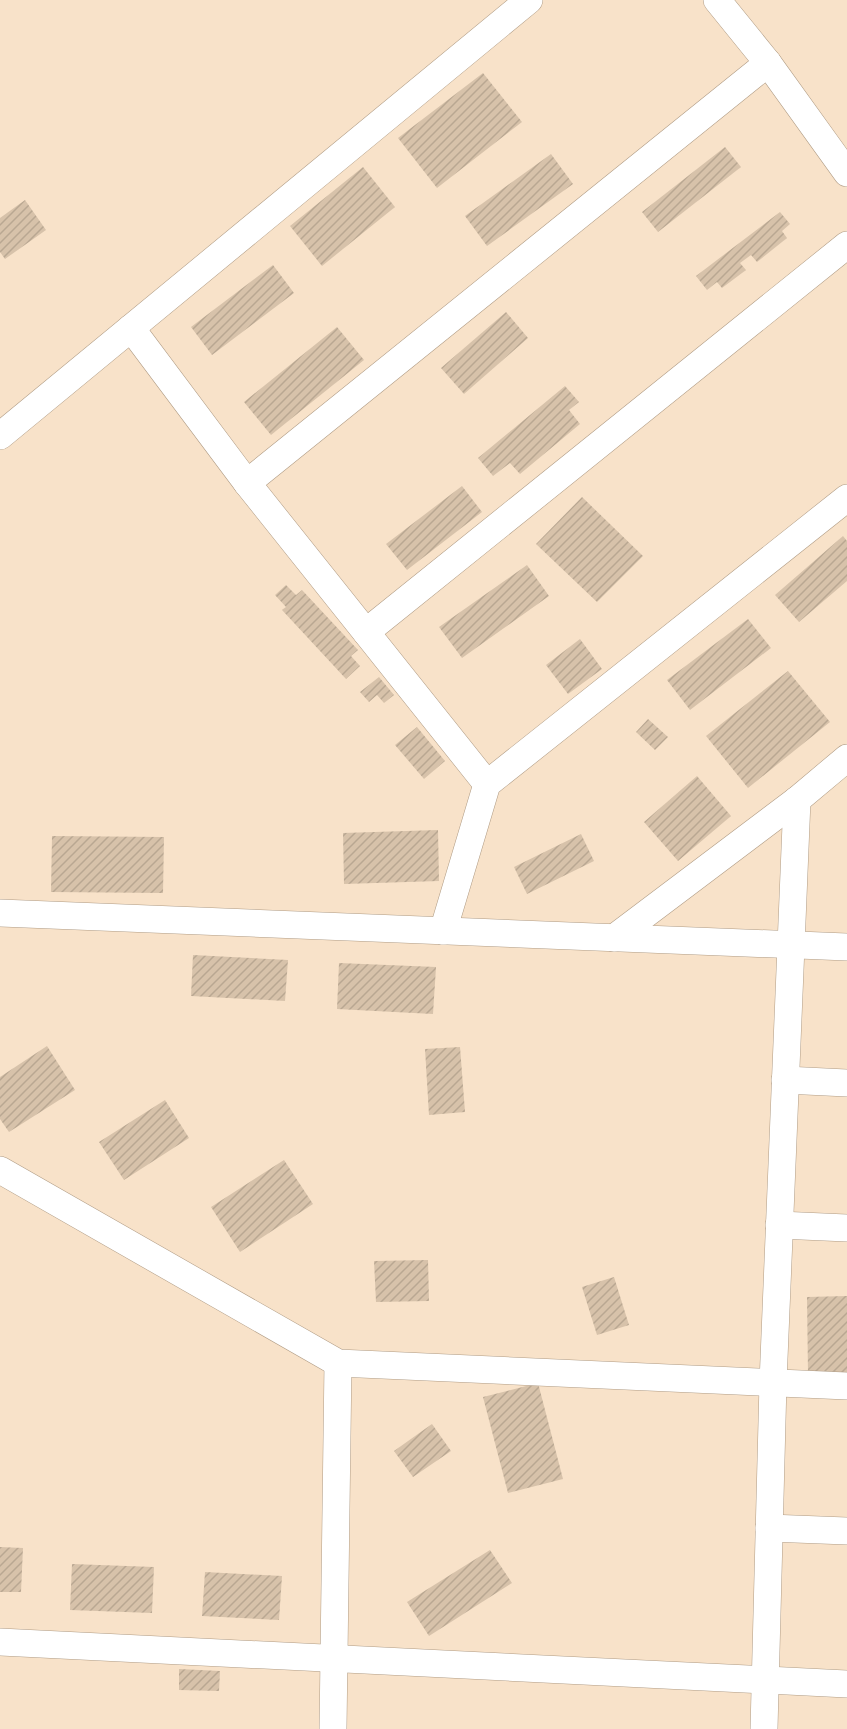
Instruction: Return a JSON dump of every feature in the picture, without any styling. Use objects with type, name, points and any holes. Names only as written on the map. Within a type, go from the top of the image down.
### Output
[{"type":"street","points":[[0,436],[529,0]]},
{"type":"street","points":[[717,0],[768,63],[847,173]]},
{"type":"street","points":[[247,483],[768,63]]},
{"type":"street","points":[[366,632],[847,245]]},
{"type":"street","points":[[131,328],[247,483],[487,784]]},
{"type":"street","points":[[443,931],[487,784],[847,498]]},
{"type":"street","points":[[614,938],[798,800],[847,758]]},
{"type":"street","points":[[764,1729],[773,1383],[798,800]]},
{"type":"street","points":[[0,913],[847,947]]},
{"type":"street","points":[[785,1080],[847,1083]]},
{"type":"street","points":[[0,1170],[338,1364],[847,1386]]},
{"type":"street","points":[[779,1225],[847,1228]]},
{"type":"street","points":[[333,1729],[338,1364]]},
{"type":"street","points":[[769,1528],[847,1531]]},
{"type":"street","points":[[0,1642],[847,1684]]},
{"type":"building","points":[[483,73],[522,122],[437,188],[398,138]]},
{"type":"building","points":[[725,147],[741,167],[658,232],[642,212]]},
{"type":"building","points":[[551,154],[573,184],[487,246],[465,216]]},
{"type":"building","points":[[363,167],[395,207],[322,266],[290,226]]},
{"type":"building","points":[[25,200],[46,230],[5,259],[0,252],[0,218]]},
{"type":"building","points":[[780,212],[790,224],[782,231],[787,238],[757,262],[751,255],[740,263],[746,270],[722,288],[717,282],[707,290],[696,276]]},
{"type":"building","points":[[273,265],[294,293],[212,355],[191,327]]},
{"type":"building","points":[[506,312],[528,338],[464,394],[441,368]]},
{"type":"building","points":[[337,327],[364,360],[271,435],[244,402]]},
{"type":"building","points":[[565,386],[579,402],[569,410],[580,424],[520,474],[510,463],[493,476],[478,458]]},
{"type":"building","points":[[462,486],[482,512],[407,570],[386,544]]},
{"type":"building","points":[[582,497],[643,556],[597,602],[536,544]]},
{"type":"building","points":[[843,536],[847,541],[847,581],[799,622],[775,595]]},
{"type":"building","points":[[527,565],[549,596],[462,658],[439,627]]},
{"type":"building","points":[[286,585],[296,595],[302,590],[358,650],[351,656],[360,666],[346,679],[282,610],[286,607],[275,595]]},
{"type":"building","points":[[748,619],[771,648],[690,710],[667,680]]},
{"type":"building","points":[[580,639],[602,669],[568,694],[546,665]]},
{"type":"building","points":[[788,671],[830,722],[748,788],[706,736]]},
{"type":"building","points":[[379,677],[394,695],[384,703],[377,695],[369,702],[360,692]]},
{"type":"building","points":[[648,719],[668,737],[655,750],[636,732]]},
{"type":"building","points":[[417,727],[445,761],[424,779],[395,745]]},
{"type":"building","points":[[697,776],[731,816],[678,861],[644,822]]},
{"type":"building","points":[[438,830],[439,881],[344,884],[343,833]]},
{"type":"building","points":[[581,834],[594,861],[527,894],[514,867]]},
{"type":"building","points":[[52,836],[164,837],[163,893],[51,892]]},
{"type":"building","points":[[193,955],[288,960],[285,1001],[191,996]]},
{"type":"building","points":[[339,963],[436,967],[433,1014],[337,1009]]},
{"type":"building","points":[[47,1046],[75,1090],[9,1132],[0,1119],[0,1077]]},
{"type":"building","points":[[460,1047],[465,1112],[429,1115],[425,1049]]},
{"type":"building","points":[[165,1100],[189,1138],[124,1180],[99,1142]]},
{"type":"building","points":[[284,1160],[313,1204],[240,1252],[211,1207]]},
{"type":"building","points":[[428,1260],[429,1301],[376,1302],[374,1261]]},
{"type":"building","points":[[614,1277],[629,1325],[597,1335],[582,1287]]},
{"type":"building","points":[[847,1296],[847,1373],[808,1374],[807,1297]]},
{"type":"building","points":[[538,1383],[563,1479],[508,1493],[483,1397]]},
{"type":"building","points":[[432,1424],[451,1451],[413,1477],[394,1451]]},
{"type":"building","points":[[0,1547],[23,1548],[21,1592],[0,1592]]},
{"type":"building","points":[[490,1550],[512,1583],[429,1636],[407,1602]]},
{"type":"building","points":[[72,1564],[154,1567],[152,1613],[70,1610]]},
{"type":"building","points":[[205,1572],[282,1576],[279,1620],[202,1616]]},
{"type":"building","points":[[179,1669],[220,1671],[219,1691],[179,1690]]}]
